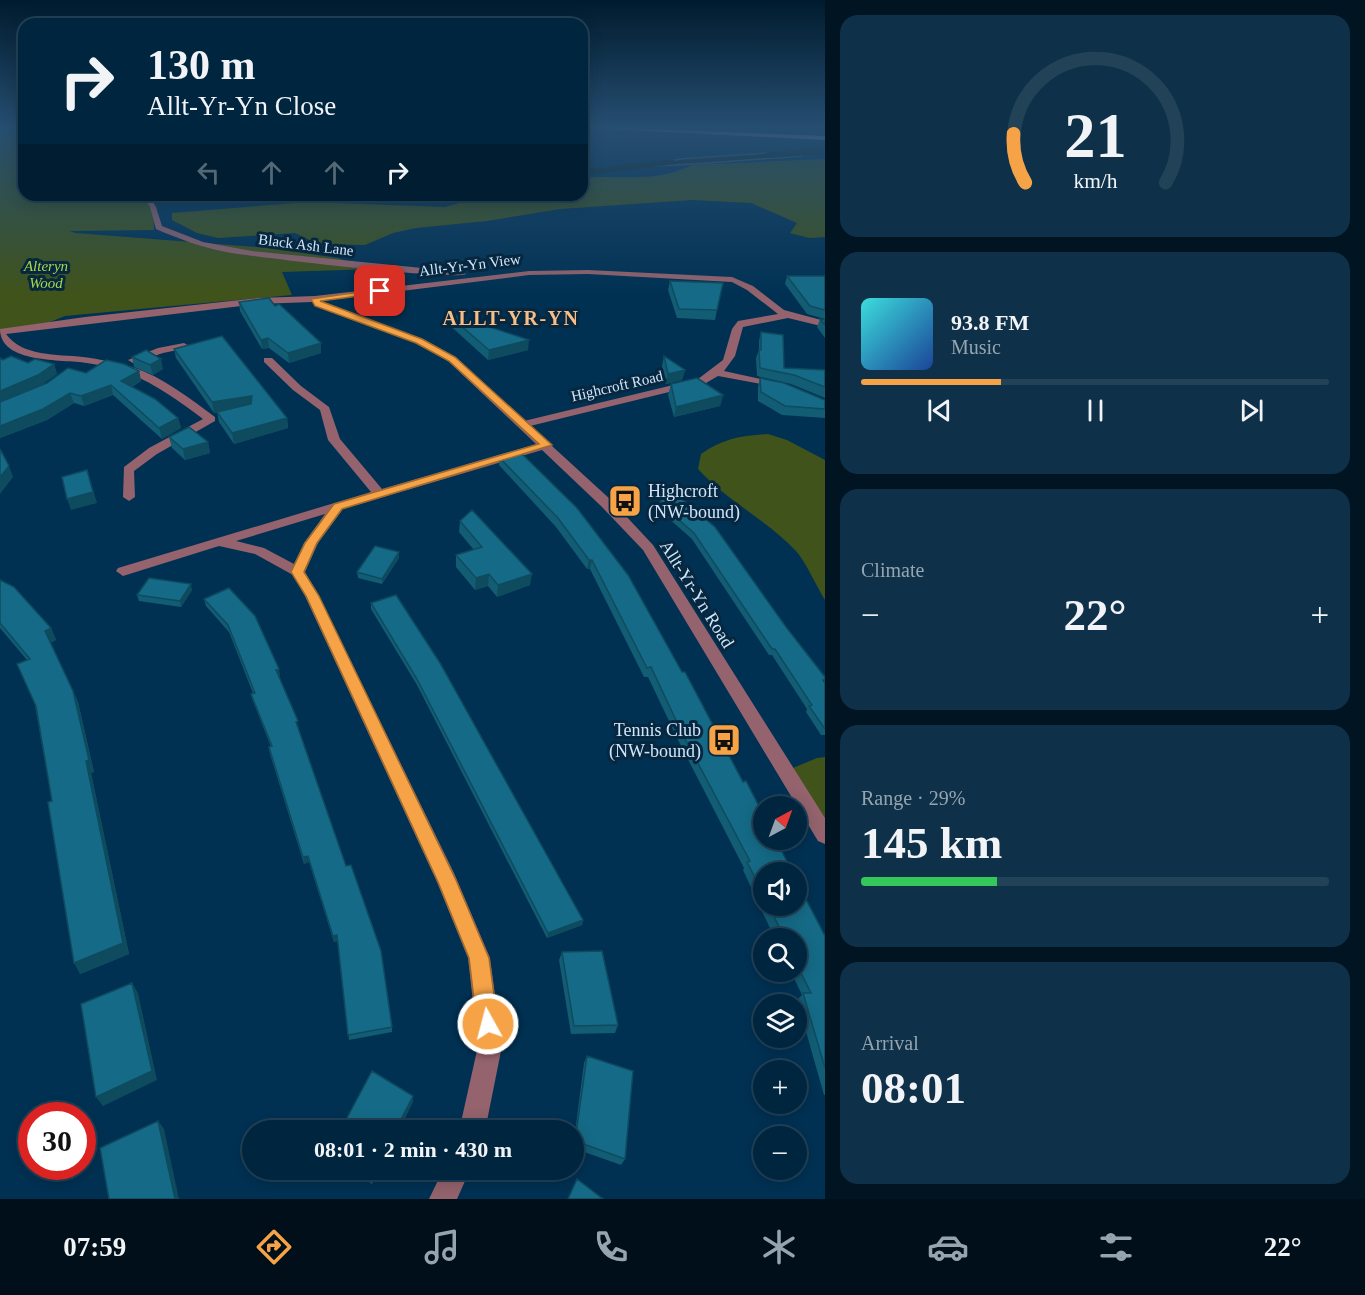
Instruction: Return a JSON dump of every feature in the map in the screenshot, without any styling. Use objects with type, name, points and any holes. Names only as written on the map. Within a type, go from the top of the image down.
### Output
[{"type":"street","name":"Black Ash Lane","points":[[150,201],[159,227],[169,233],[209,244],[287,258],[412,271],[480,275],[488,278]]},
{"type":"street","name":"Allt-Yr-Yn View","points":[[0,332],[85,320],[258,301],[315,299],[529,273],[588,272],[732,280],[752,288],[775,309],[825,324]]},
{"type":"street","name":"Allt-Yr-Yn Road","points":[[315,299],[318,304],[419,341],[452,359],[547,445],[606,503],[648,548],[825,835]]},
{"type":"street","points":[[786,387],[718,373],[731,352],[736,328],[741,323],[790,315]]},
{"type":"street","points":[[0,332],[8,343],[34,355],[86,360],[120,367],[172,390],[216,418],[153,451],[128,470],[129,496]]},
{"type":"street","points":[[120,367],[149,353],[184,346]]},
{"type":"street","points":[[75,371],[86,360]]},
{"type":"street","points":[[268,360],[297,388],[326,410],[334,440],[379,494]]},
{"type":"street","name":"Highcroft Road","points":[[524,424],[702,381],[718,373]]},
{"type":"street","points":[[123,572],[547,445]]},
{"type":"street","points":[[298,572],[311,543],[338,506]]},
{"type":"street","points":[[219,542],[259,551],[298,572],[312,596],[447,880],[479,958],[490,1046],[474,1120]]},
{"type":"street","points":[[443,1199],[453,1180]]},
{"type":"green space","name":"Alteryn Wood","points":[[0,183],[18,183],[18,201],[150,201],[153,207],[154,230],[70,231],[75,233],[269,248],[337,258],[374,269],[282,272],[292,295],[65,316],[40,326],[0,332]]},
{"type":"green space","points":[[588,183],[825,183],[825,237],[809,238],[790,233],[797,223],[751,203],[692,200],[560,209],[487,221],[416,228],[393,233],[365,245],[318,244],[295,233],[218,238],[197,233],[172,220],[172,213],[308,202],[445,207],[466,201],[588,201]]},
{"type":"green space","points":[[768,434],[787,440],[825,460],[825,600],[797,552],[773,530],[721,491],[698,469],[701,454],[724,441],[750,435]]},
{"type":"green space","points":[[825,757],[825,835],[807,803],[807,796],[803,796],[788,770]]},
{"type":"building","points":[[787,276],[825,276],[825,310],[810,306]]},
{"type":"building","points":[[670,281],[723,283],[717,310],[679,309]]},
{"type":"building","points":[[269,298],[275,306],[279,304],[321,343],[288,353],[268,338],[261,340],[239,302]]},
{"type":"building","points":[[445,312],[529,340],[489,350]]},
{"type":"building","points":[[761,332],[783,335],[784,368],[825,370],[825,387],[794,375],[760,368]]},
{"type":"building","points":[[222,336],[287,418],[232,433],[217,412],[251,404],[252,396],[212,402],[174,349]]},
{"type":"building","points":[[146,350],[161,359],[150,365],[132,357]]},
{"type":"building","points":[[11,356],[28,363],[35,359],[54,364],[38,375],[0,391],[0,358],[3,360]]},
{"type":"building","points":[[664,356],[685,370],[668,374]]},
{"type":"building","points":[[106,360],[124,364],[139,371],[121,381],[155,399],[178,418],[159,428],[111,385],[81,396],[70,393],[43,409],[0,426],[0,402],[47,383],[68,368],[86,373]]},
{"type":"building","points":[[697,378],[723,395],[676,407],[671,384]]},
{"type":"building","points":[[760,378],[784,383],[825,400],[825,409],[785,406],[761,392]]},
{"type":"building","points":[[189,427],[208,442],[183,449],[169,437]]},
{"type":"building","points":[[0,449],[9,466],[0,477]]},
{"type":"building","points":[[519,451],[577,508],[628,575],[682,672],[685,672],[743,782],[746,781],[754,796],[753,850],[781,850],[787,862],[753,862],[753,874],[747,862],[750,861],[683,735],[651,667],[647,668],[592,560],[589,560],[558,518],[499,457]]},
{"type":"building","points":[[87,470],[93,492],[67,499],[62,477]]},
{"type":"building","points":[[671,490],[715,527],[786,627],[825,677],[823,680],[825,683],[825,729],[775,649],[772,649],[694,533],[659,503]]},
{"type":"building","points":[[472,510],[532,574],[498,585],[489,574],[476,578],[456,555],[482,547],[460,521]]},
{"type":"building","points":[[375,546],[399,552],[382,579],[357,572]]},
{"type":"building","points":[[149,578],[191,584],[180,601],[137,595]]},
{"type":"building","points":[[0,580],[14,587],[51,628],[45,631],[73,691],[89,760],[86,761],[123,943],[74,963],[48,802],[52,801],[36,706],[17,664],[30,659],[0,623]]},
{"type":"building","points":[[229,588],[255,616],[279,669],[276,670],[298,721],[296,722],[346,866],[351,865],[381,951],[392,1027],[348,1035],[337,935],[333,936],[308,856],[303,857],[269,747],[272,746],[251,694],[255,693],[228,625],[204,599]]},
{"type":"building","points":[[396,595],[440,663],[583,920],[548,933],[417,679],[371,603]]},
{"type":"building","points":[[807,901],[825,936],[825,1068],[807,1007],[807,994],[803,993],[811,993],[806,982],[807,928],[780,928],[774,916],[807,916]]},
{"type":"building","points":[[602,951],[618,1025],[574,1026],[562,952]]},
{"type":"building","points":[[132,983],[152,1071],[96,1097],[81,1004]]},
{"type":"building","points":[[587,1056],[633,1071],[625,1159],[584,1144],[584,1120],[578,1120]]},
{"type":"building","points":[[372,1071],[413,1096],[401,1120],[346,1120]]},
{"type":"building","points":[[158,1121],[175,1199],[109,1199],[100,1148]]},
{"type":"building","points":[[578,1180],[603,1199],[568,1199]]},
{"type":"place","name":"Highcroft (NW-bound)","points":[[625,501]]},
{"type":"place","name":"Tennis Club (NW-bound)","points":[[724,740]]},
{"type":"district","name":"ALLT-YR-YN","points":[[511,318]]},
{"type":"route","points":[[380,291],[315,299],[318,304],[419,341],[452,359],[547,445],[338,506],[311,543],[298,572],[312,596],[447,880],[479,958],[488,1024]]}]
